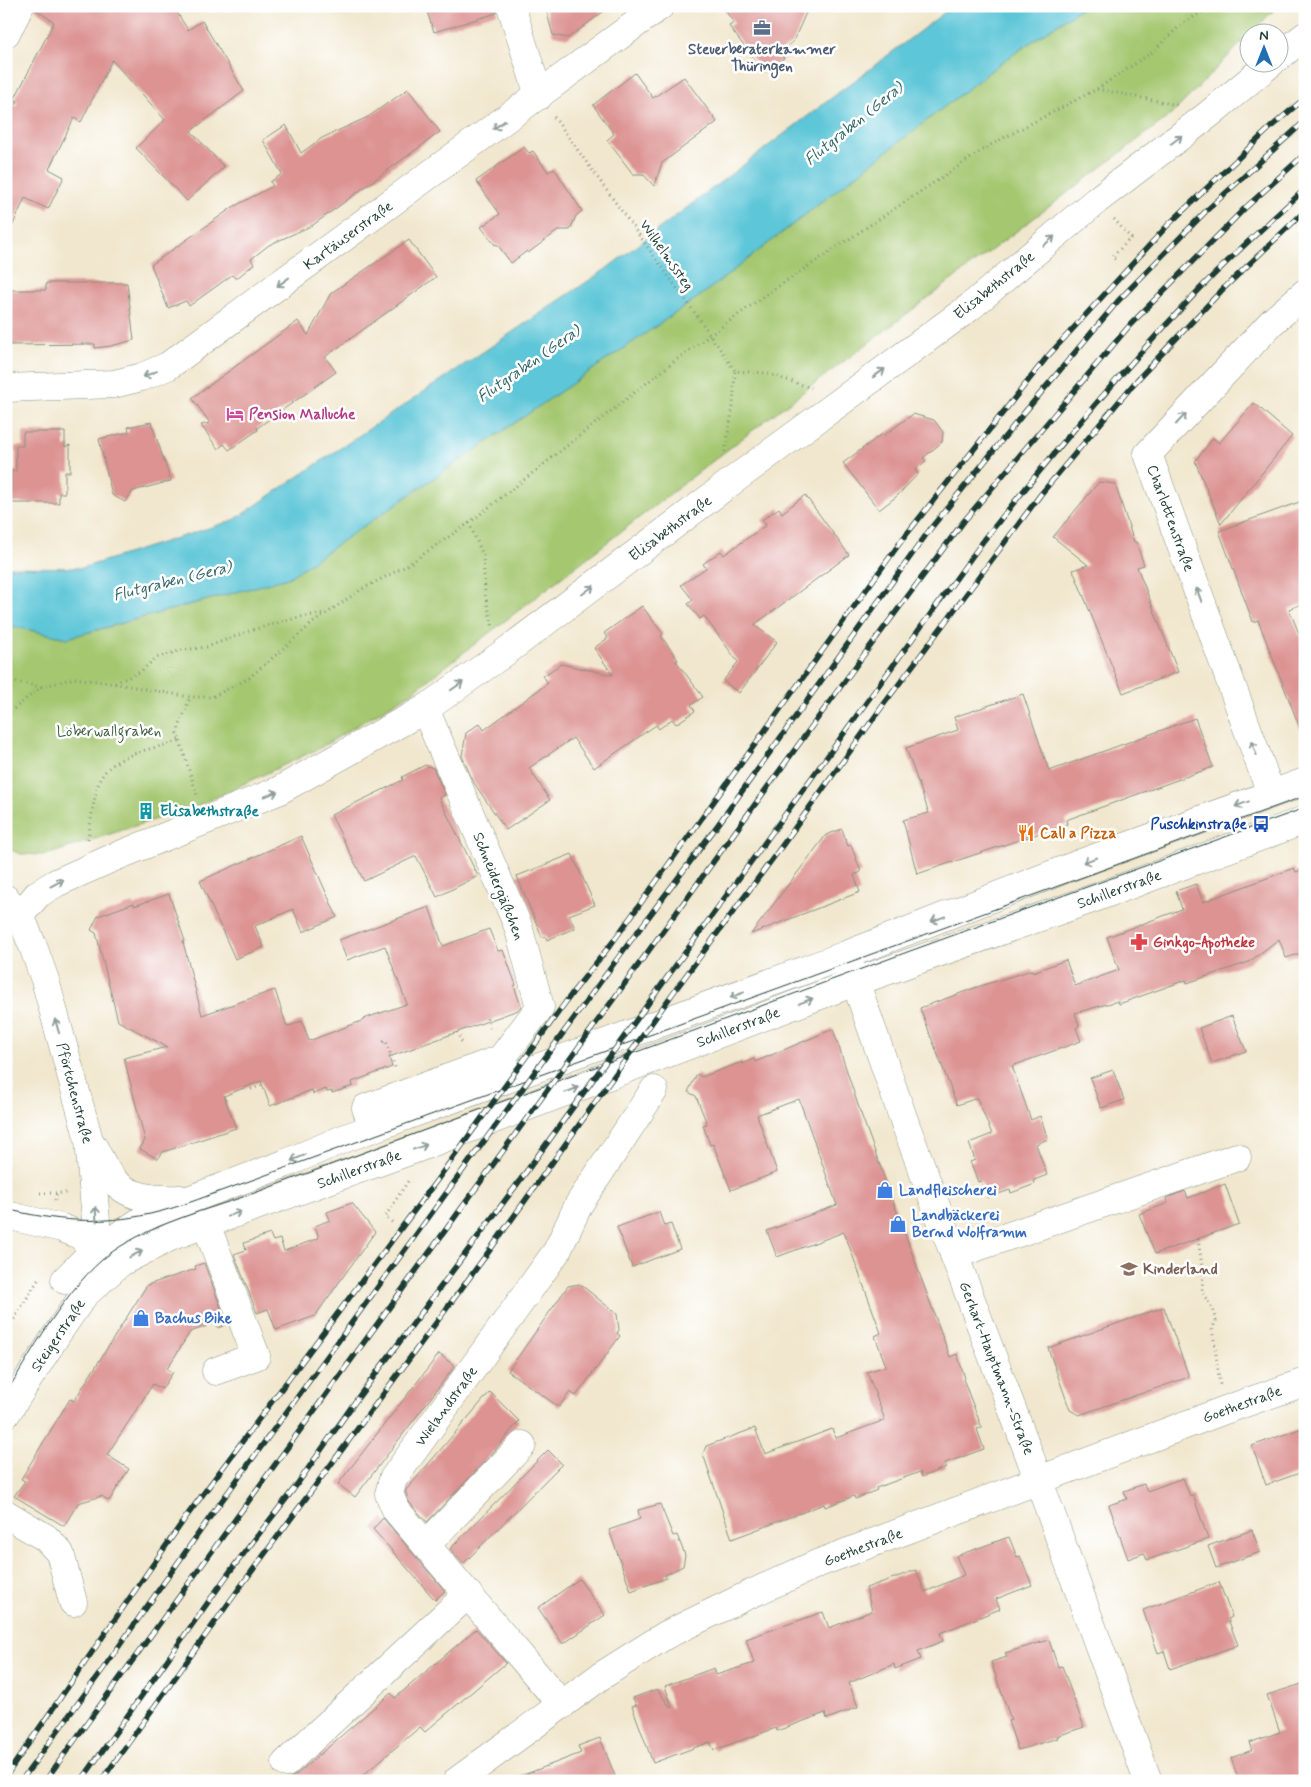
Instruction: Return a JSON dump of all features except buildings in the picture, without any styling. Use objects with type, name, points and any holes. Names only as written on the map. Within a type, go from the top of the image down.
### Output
[{"type":"street","points":[[6,33],[20,6]]},
{"type":"street","points":[[511,6],[539,96]]},
{"type":"street","name":"Kartäuserstraße","points":[[6,388],[114,384],[142,377],[168,366],[660,6]]},
{"type":"street","points":[[1288,49],[1305,36]]},
{"type":"street","name":"Elisabethstraße","points":[[13,907],[56,883],[110,859],[278,791],[425,709],[504,653],[735,479],[970,307],[1097,200],[1208,115],[1260,72]]},
{"type":"street","name":"Charlottenstraße","points":[[1271,794],[1148,454],[1272,322],[1305,293]]},
{"type":"street","name":"Schneidergäßchen","points":[[373,1128],[366,1108],[503,1058],[540,1008],[518,926],[425,709]]},
{"type":"street","name":"Schillerstraße","points":[[192,1198],[373,1128],[846,955],[1066,869],[1305,782]]},
{"type":"street","name":"Schillerstraße","points":[[172,1236],[424,1145],[855,982],[1088,900],[1305,820]]},
{"type":"street","name":"Pförtchenstraße","points":[[13,907],[44,980],[89,1140],[96,1221],[96,1251]]},
{"type":"street","name":"Gerhart-Hauptmann-Straße","points":[[846,955],[954,1255],[1039,1481],[1148,1781]]},
{"type":"street","name":"Wielandstraße","points":[[562,1705],[396,1510],[389,1494],[394,1479],[558,1251],[579,1204],[654,1090]]},
{"type":"street","points":[[89,1140],[113,1180],[137,1196],[160,1200],[192,1198]]},
{"type":"street","points":[[954,1255],[1237,1157]]},
{"type":"street","name":"Steigerstraße","points":[[6,1414],[59,1331],[64,1283],[96,1251],[152,1214],[192,1198]]},
{"type":"street","points":[[6,1215],[62,1228],[80,1235],[96,1251]]},
{"type":"street","points":[[206,1224],[256,1356],[216,1371]]},
{"type":"street","name":"Steigerstraße","points":[[64,1283],[121,1262],[172,1236]]},
{"type":"street","name":"Goethestraße","points":[[457,1781],[601,1676],[666,1635],[744,1597],[819,1563],[1225,1410],[1305,1382]]},
{"type":"street","points":[[426,1545],[522,1445]]},
{"type":"street","points":[[6,1514],[46,1538],[60,1552],[73,1602]]},
{"type":"street","points":[[286,1763],[468,1594]]},
{"type":"path","points":[[6,715],[41,687],[75,678],[190,697],[212,697],[249,678],[314,622],[362,589],[406,566],[469,523],[676,360],[768,294],[992,144],[1097,89],[1151,53],[1183,23],[1213,6]]},
{"type":"path","points":[[1097,89],[1185,106]]},
{"type":"path","name":"Wilhelmssteg","points":[[539,96],[735,371]]},
{"type":"path","points":[[1118,261],[1112,257],[1131,238]]},
{"type":"path","points":[[735,479],[724,461],[733,406],[735,371],[766,373],[812,388]]},
{"type":"path","points":[[469,523],[483,554],[484,594],[493,629]]},
{"type":"path","points":[[115,684],[140,672],[156,658],[182,650],[208,647],[252,630],[300,617],[327,613]]},
{"type":"path","points":[[6,680],[41,687]]},
{"type":"path","points":[[190,697],[177,733],[194,783]]},
{"type":"path","points":[[87,847],[98,783],[108,768],[121,758],[180,741]]},
{"type":"path","points":[[383,1042],[386,1040],[399,1077]]},
{"type":"path","points":[[251,1090],[263,1086]]},
{"type":"path","points":[[392,1222],[384,1217],[404,1186]]},
{"type":"path","points":[[1198,1239],[1203,1273],[1202,1292],[1212,1308],[1216,1321],[1212,1329],[1225,1410]]},
{"type":"path","points":[[6,1332],[64,1283]]},
{"type":"green space","name":"Löberwallgraben","points":[[1084,6],[1278,6],[1262,22],[1238,22],[1238,46],[1172,114],[774,414],[411,693],[318,749],[199,805],[46,855],[21,854],[6,848],[6,625],[67,638],[288,578],[703,294],[1002,62]]},
{"type":"water","name":"Flutgraben (Gera)","points":[[953,6],[1084,6],[1002,62],[703,294],[288,578],[67,638],[6,625],[6,567],[82,568],[234,520],[606,269]]},
{"type":"tram line","points":[[6,1209],[60,1219],[114,1220],[174,1208],[1305,796]]},
{"type":"tram line","points":[[6,1393],[57,1312],[87,1274],[121,1246],[151,1230],[1305,808]]},
{"type":"railway","points":[[6,1776],[186,1517],[437,1180],[573,992],[612,943],[902,540],[1047,357],[1168,225],[1272,126],[1305,98]]},
{"type":"railway","points":[[21,1781],[215,1510],[623,951],[717,826],[931,528],[1118,301],[1207,210],[1305,121]]},
{"type":"railway","points":[[45,1781],[860,660],[964,521],[1130,325],[1244,209],[1305,154]]},
{"type":"railway","points":[[81,1781],[231,1570],[293,1490],[357,1399],[521,1179],[984,540],[1079,424],[1153,339],[1225,264],[1305,189]]},
{"type":"railway","points":[[101,1781],[238,1590],[487,1254],[673,993],[884,704],[1041,494],[1137,380],[1222,290],[1305,211]]},
{"type":"place","name":"Steuerberaterkammer Thüringen","points":[[762,28]]},
{"type":"place","name":"Pension Malluche","points":[[235,414]]},
{"type":"place","name":"Elisabethstraße","points":[[146,811]]},
{"type":"place","name":"Puschkinstraße","points":[[1261,824]]},
{"type":"place","name":"Call a Pizza","points":[[1026,833]]},
{"type":"place","name":"Ginkgo-Apotheke","points":[[1139,942]]},
{"type":"place","name":"Landfleischerei","points":[[885,1190]]},
{"type":"place","name":"Landbäckerei Bernd Wolframm","points":[[898,1224]]},
{"type":"place","name":"Kinderland","points":[[1129,1269]]},
{"type":"place","name":"Bachus Bike","points":[[141,1318]]}]
